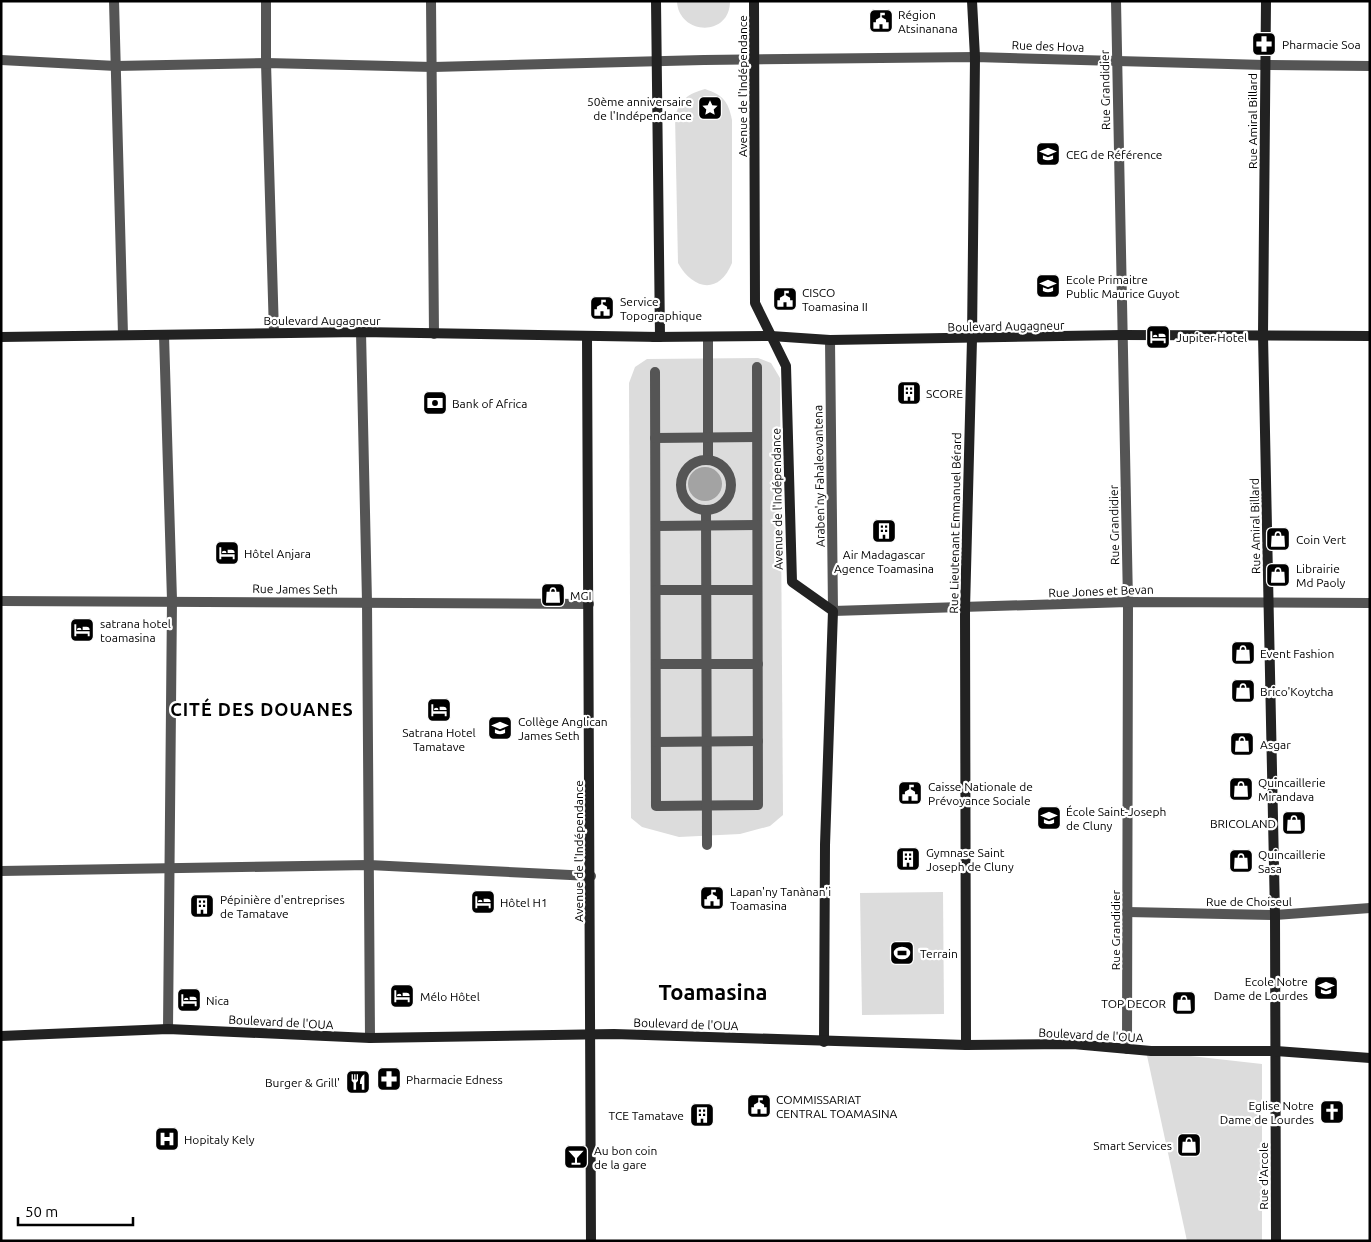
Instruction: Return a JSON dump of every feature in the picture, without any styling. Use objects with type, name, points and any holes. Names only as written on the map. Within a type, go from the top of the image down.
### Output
[{"type":"street","points":[[114,1],[123,334]]},
{"type":"street","points":[[266,1],[274,333]]},
{"type":"street","points":[[432,1],[434,334]]},
{"type":"street","points":[[656,1],[656,62]]},
{"type":"street","name":"Avenue de l'Indépendance","points":[[754,1],[755,303],[786,366],[792,582],[834,612]]},
{"type":"street","name":"Rue Lieutenant Emmanuel Bérard","points":[[966,1045],[965,609],[972,339],[975,57],[972,1]]},
{"type":"street","name":"Rue Grandidier","points":[[1116,1],[1128,602],[1126,1048]]},
{"type":"street","name":"Rue Amiral Billard","points":[[1266,1],[1263,335],[1276,1051]]},
{"type":"street","name":"Rue des Hova","points":[[1,60],[116,66],[266,63],[433,66],[975,57],[1370,66]]},
{"type":"street","name":"Boulevard Augagneur","points":[[1,337],[361,332],[660,337],[656,62]]},
{"type":"street","points":[[361,332],[367,602],[370,1038]]},
{"type":"street","points":[[164,335],[172,600],[171,869],[168,1030]]},
{"type":"street","name":"Boulevard Augagneur","points":[[643,337],[771,336],[830,340],[1122,335],[1370,336]]},
{"type":"street","name":"Avenue de l'Indépendance","points":[[587,336],[591,876],[589,1036],[592,1100],[591,1241]]},
{"type":"street","points":[[708,337],[708,460]]},
{"type":"street","name":"Araben'ny Fahaleovantena","points":[[830,340],[834,612]]},
{"type":"street","points":[[655,372],[656,806],[758,805],[757,367]]},
{"type":"street","points":[[656,438],[757,437]]},
{"type":"street","points":[[701,460],[708,460],[724,467],[731,482],[730,490],[722,504],[706,510],[699,509],[686,500],[681,484],[682,477],[689,466],[701,460]]},
{"type":"street","points":[[706,510],[707,845]]},
{"type":"street","points":[[656,526],[758,525]]},
{"type":"street","points":[[656,590],[757,590]]},
{"type":"street","name":"Rue James Seth","points":[[1,601],[172,600],[589,604]]},
{"type":"street","name":"Rue Jones et Bevan","points":[[834,612],[1128,602],[1370,603]]},
{"type":"street","points":[[824,1042],[825,845],[834,612]]},
{"type":"street","points":[[656,664],[758,664]]},
{"type":"street","points":[[656,742],[758,741]]},
{"type":"street","points":[[1,871],[369,865],[591,876]]},
{"type":"street","name":"Rue de Choiseul","points":[[1128,912],[1275,915],[1370,908]]},
{"type":"street","name":"Boulevard de l'OUA","points":[[1,1036],[168,1030],[370,1038],[589,1036],[966,1045],[1073,1044],[1151,1051],[1276,1051],[1370,1058]]},
{"type":"street","name":"Rue d'Arcole","points":[[1276,1051],[1276,1241]]},
{"type":"shaded area","points":[[677,1],[730,1],[728,13],[722,21],[704,28],[694,26],[686,21],[680,12]]},
{"type":"shaded area","points":[[705,89],[724,100],[729,108],[732,120],[732,263],[727,273],[720,280],[706,285],[691,279],[678,263],[675,115],[686,98]]},
{"type":"shaded area","points":[[758,358],[771,363],[780,378],[783,815],[770,826],[740,834],[679,837],[642,827],[631,818],[629,383],[635,367],[647,359]]},
{"type":"shaded area","points":[[705,467],[717,472],[722,484],[717,496],[705,501],[693,496],[688,484],[693,472]]},
{"type":"shaded area","name":"Terrain","points":[[943,892],[944,1014],[862,1015],[860,893]]},
{"type":"shaded area","points":[[1146,1051],[1262,1064],[1262,1241],[1187,1241]]},
{"type":"place","name":"Région Atsinanana","points":[[881,21]]},
{"type":"place","name":"Pharmacie Soa","points":[[1264,44]]},
{"type":"place","name":"50ème anniversaire de l'Indépendance","points":[[710,108]]},
{"type":"place","name":"CEG de Référence","points":[[1048,154]]},
{"type":"place","name":"Ecole Primaitre Public Maurice Guyot","points":[[1048,286]]},
{"type":"place","name":"CISCO Toamasina II","points":[[785,299]]},
{"type":"place","name":"Service Topographique","points":[[602,308]]},
{"type":"place","name":"Jupiter Hotel","points":[[1158,337]]},
{"type":"place","name":"SCORE","points":[[909,393]]},
{"type":"place","name":"Bank of Africa","points":[[435,403]]},
{"type":"place","name":"Air Madagascar Agence Toamasina","points":[[884,531]]},
{"type":"place","name":"Coin Vert","points":[[1278,539]]},
{"type":"place","name":"Hôtel Anjara","points":[[227,553]]},
{"type":"place","name":"Librairie Md Paoly","points":[[1278,575]]},
{"type":"place","name":"MGI","points":[[553,595]]},
{"type":"place","name":"satrana hotel toamasina","points":[[82,630]]},
{"type":"place","name":"Event Fashion","points":[[1243,653]]},
{"type":"place","name":"Brico'Koytcha","points":[[1243,691]]},
{"type":"place","name":"Satrana Hotel Tamatave","points":[[439,710]]},
{"type":"place","name":"Collège Anglican James Seth","points":[[500,728]]},
{"type":"place","name":"Asgar","points":[[1242,744]]},
{"type":"place","name":"Quincaillerie Mirandava","points":[[1241,789]]},
{"type":"place","name":"Caisse Nationale de Prévoyance Sociale","points":[[910,793]]},
{"type":"place","name":"École Saint-Joseph de Cluny","points":[[1049,818]]},
{"type":"place","name":"BRICOLAND","points":[[1294,823]]},
{"type":"place","name":"Gymnase Saint Joseph de Cluny","points":[[908,859]]},
{"type":"place","name":"Quincaillerie Sasa","points":[[1241,861]]},
{"type":"place","name":"Lapan'ny Tanànan'i Toamasina","points":[[712,898]]},
{"type":"place","name":"Hôtel H1","points":[[483,902]]},
{"type":"place","name":"Pépinière d'entreprises de Tamatave","points":[[202,906]]},
{"type":"place","name":"Terrain","points":[[902,953]]},
{"type":"place","name":"Ecole Notre Dame de Lourdes","points":[[1326,988]]},
{"type":"place","name":"Mélo Hôtel","points":[[402,996]]},
{"type":"place","name":"Nica","points":[[189,1000]]},
{"type":"place","name":"TOP DECOR","points":[[1184,1003]]},
{"type":"place","name":"Pharmacie Edness","points":[[389,1079]]},
{"type":"place","name":"Burger & Grill'","points":[[358,1082]]},
{"type":"place","name":"COMMISSARIAT CENTRAL TOAMASINA","points":[[759,1106]]},
{"type":"place","name":"Eglise Notre Dame de Lourdes","points":[[1332,1112]]},
{"type":"place","name":"TCE Tamatave","points":[[702,1115]]},
{"type":"place","name":"Hopitaly Kely","points":[[167,1139]]},
{"type":"place","name":"Smart Services","points":[[1189,1145]]},
{"type":"place","name":"Au bon coin de la gare","points":[[576,1157]]},
{"type":"district","name":"CITÉ DES DOUANES","points":[[262,709]]},
{"type":"district","name":"Toamasina","points":[[713,991]]}]
